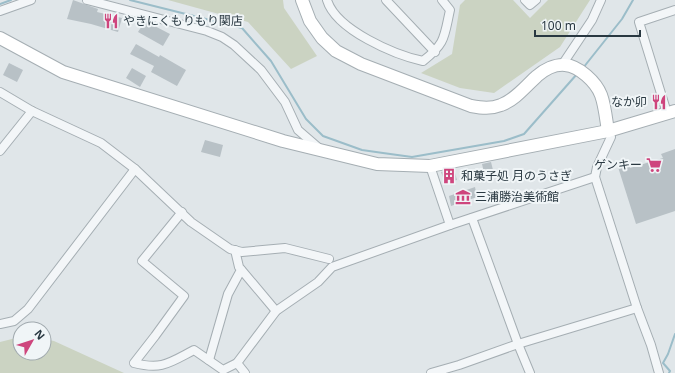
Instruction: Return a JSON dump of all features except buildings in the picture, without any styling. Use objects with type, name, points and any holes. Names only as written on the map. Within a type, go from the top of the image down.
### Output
[{"type":"street","points":[[0,11],[31,0]]},
{"type":"street","points":[[87,0],[207,31],[222,37],[234,45],[261,70],[285,102],[298,130],[320,149]]},
{"type":"street","points":[[302,0],[310,21],[322,38],[336,51],[361,64],[471,106],[488,109],[502,105],[510,101],[545,71],[554,66],[564,65],[578,70],[590,78],[597,86],[604,105],[608,131],[611,137],[597,167],[595,177],[659,373]]},
{"type":"street","points":[[327,0],[329,6],[342,23],[367,39],[409,58],[423,61],[435,52],[443,41],[450,10],[448,2]]},
{"type":"street","points":[[386,0],[435,52]]},
{"type":"street","points":[[525,0],[530,5],[536,0]]},
{"type":"street","points":[[564,65],[592,20],[601,0]]},
{"type":"street","points":[[0,38],[63,72],[283,141],[377,164],[430,166],[608,131],[671,112],[638,22],[675,10]]},
{"type":"street","points":[[0,92],[32,111],[102,143],[136,169],[191,222],[230,249],[242,252],[285,248],[329,259]]},
{"type":"street","points":[[0,151],[32,111]]},
{"type":"street","points":[[430,166],[450,225]]},
{"type":"street","points":[[0,324],[14,321],[28,309],[136,169]]},
{"type":"street","points":[[182,212],[142,261],[184,296],[156,336],[134,363],[147,366],[158,366],[169,363],[194,350],[209,360],[220,372],[237,362],[276,312],[318,282],[332,267],[450,225],[595,177]]},
{"type":"street","points":[[472,218],[530,373]]},
{"type":"street","points":[[235,250],[239,267],[276,312]]},
{"type":"street","points":[[209,360],[228,294],[241,270]]},
{"type":"street","points":[[430,373],[459,365],[518,344],[637,308]]},
{"type":"street","points":[[237,362],[245,373]]},
{"type":"green space","points":[[168,0],[283,0],[284,8],[317,56],[291,69],[248,22]]},
{"type":"green space","points":[[465,0],[513,0],[530,18],[548,0],[590,0],[560,47],[494,93],[460,88],[421,73],[452,54],[460,5]]},
{"type":"green space","points":[[12,339],[12,361],[52,361],[52,341],[124,373],[0,373],[0,342]]},
{"type":"waterway","points":[[0,4],[11,0]]},
{"type":"waterway","points":[[130,0],[242,28],[271,61],[306,119],[323,136],[362,150],[412,157],[504,141],[524,134],[577,74]]},
{"type":"waterway","points":[[583,68],[622,19],[633,0]]},
{"type":"waterway","points":[[669,373],[670,371],[663,363],[675,334]]},
{"type":"place","name":"やきにくもりもり関店","points":[[111,21]]},
{"type":"place","name":"なか卯","points":[[659,102]]},
{"type":"place","name":"ゲンキー","points":[[654,165]]},
{"type":"place","name":"和菓子処 月のうさぎ","points":[[449,176]]},
{"type":"place","name":"三浦勝治美術館","points":[[463,197]]}]
